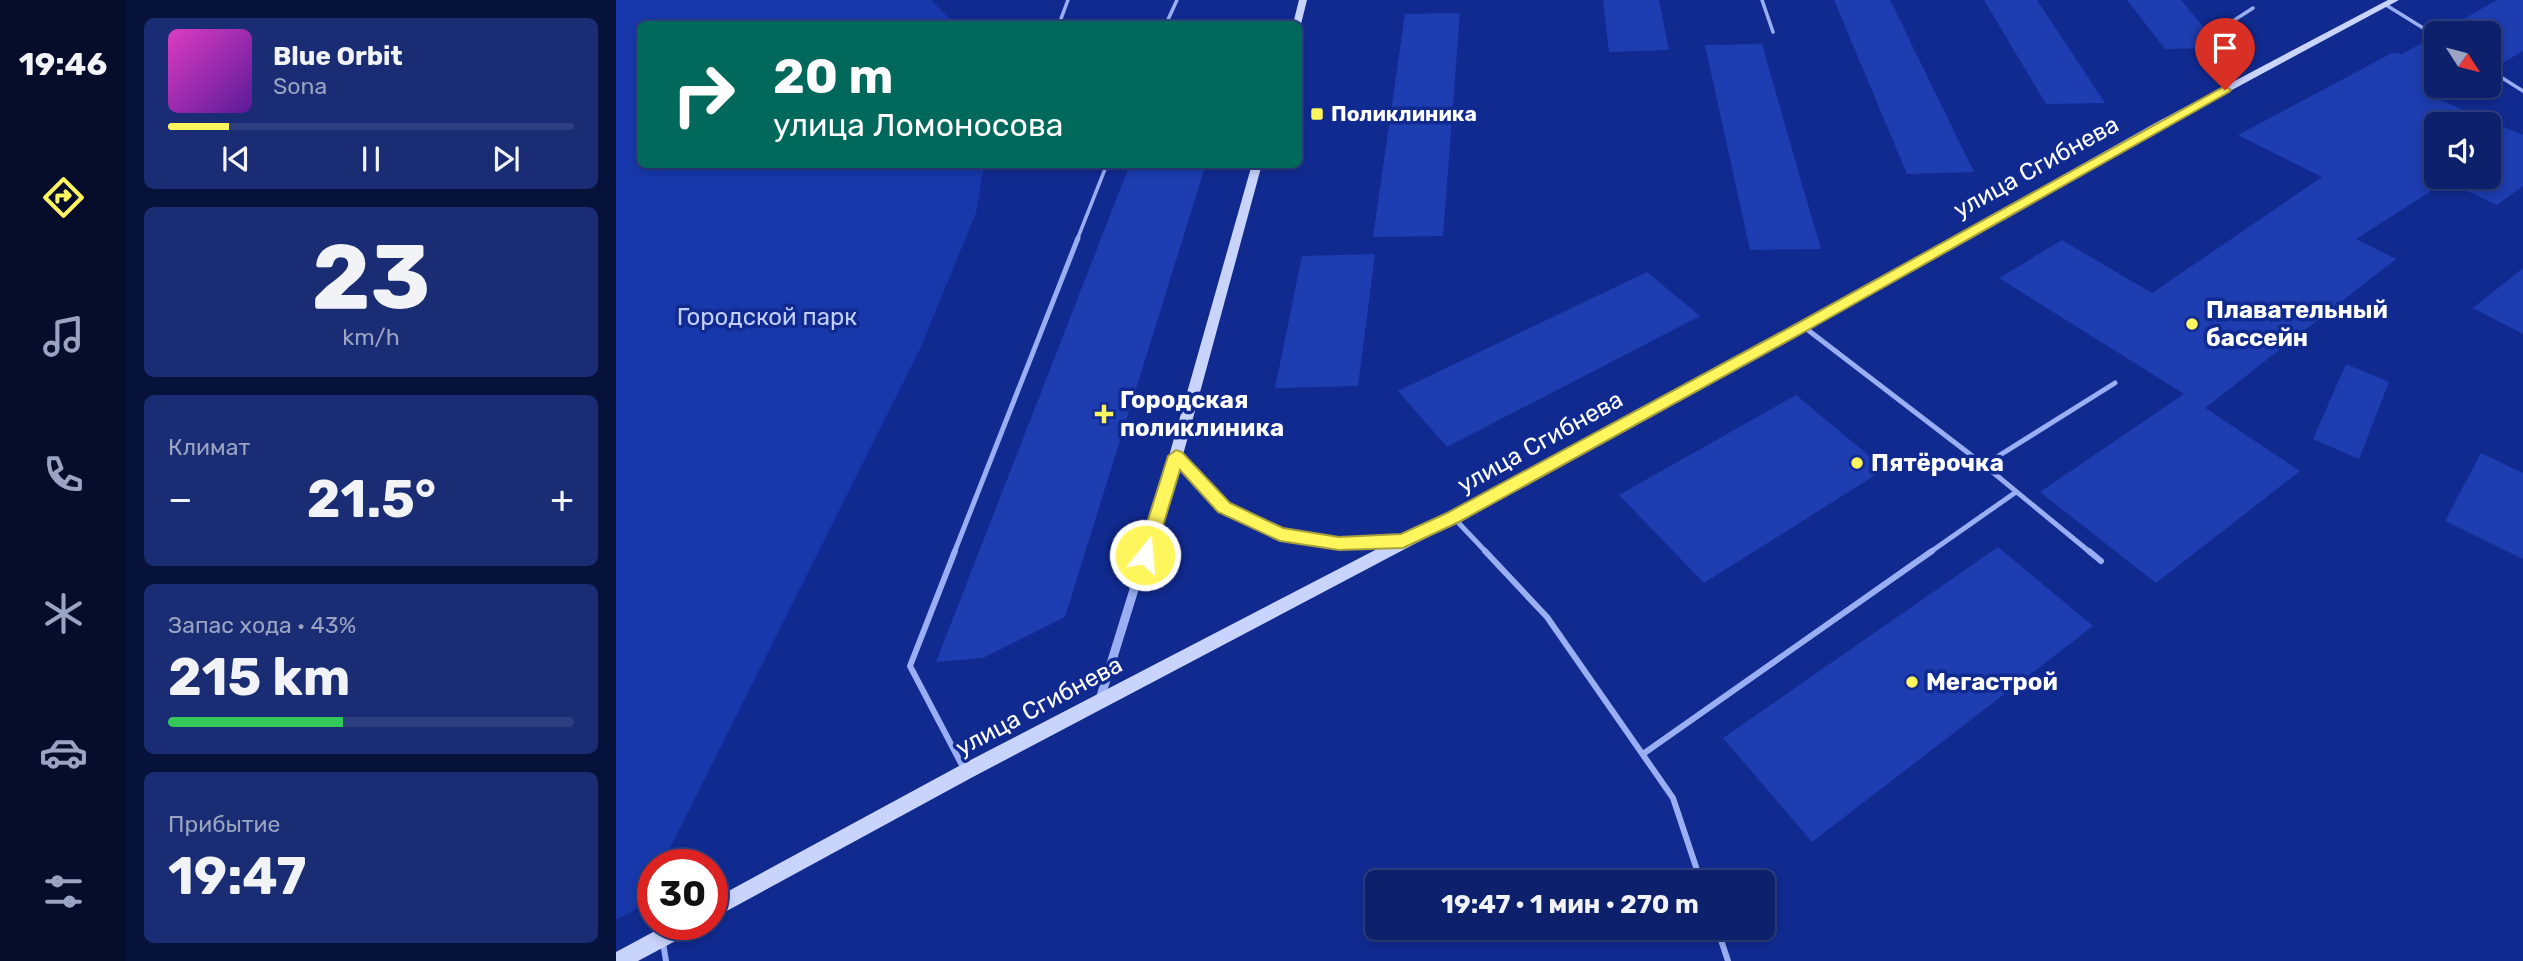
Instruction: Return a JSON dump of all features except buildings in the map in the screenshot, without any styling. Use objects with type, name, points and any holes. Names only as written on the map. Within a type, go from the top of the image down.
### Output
[{"type":"street","points":[[1298,21],[1303,0]]},
{"type":"street","name":"улица Сгибнева","points":[[728,901],[965,772],[1453,517],[1803,327],[2161,124],[2390,2]]},
{"type":"street","points":[[1099,703],[1176,456],[1256,168]]},
{"type":"street","points":[[1176,456],[1224,507],[1280,535],[1339,543],[1403,541]]},
{"type":"street","points":[[620,961],[658,940]]},
{"type":"lane","points":[[1060,21],[1068,0]]},
{"type":"lane","points":[[1167,21],[1177,0]]},
{"type":"lane","points":[[1762,0],[1773,32]]},
{"type":"lane","name":"улица Сгибнева","points":[[2390,2],[2424,27]]},
{"type":"lane","points":[[2216,32],[2253,8]]},
{"type":"lane","points":[[2501,77],[2523,91]]},
{"type":"lane","points":[[965,772],[910,666],[1105,168]]},
{"type":"lane","points":[[1803,327],[1984,466],[2101,561]]},
{"type":"lane","points":[[1984,466],[2115,383]]},
{"type":"lane","points":[[1643,754],[2016,492]]},
{"type":"lane","points":[[1453,517],[1547,617],[1673,797],[1698,870]]},
{"type":"lane","points":[[662,940],[666,961]]},
{"type":"lane","points":[[1721,940],[1728,961]]},
{"type":"green space","name":"Городской парк","points":[[616,0],[931,0],[952,21],[637,21],[637,168],[984,168],[976,213],[920,349],[670,849],[637,849],[637,908],[616,920]]},
{"type":"place","name":"Поликлиника","points":[[1317,114]]},
{"type":"place","name":"Плавательный бассейн","points":[[2192,324]]},
{"type":"place","name":"Городская поликлиника","points":[[1104,414]]},
{"type":"place","name":"Пятёрочка","points":[[1857,463]]},
{"type":"place","name":"Мегастрой","points":[[1912,682]]},
{"type":"route","points":[[1145,555],[1176,456],[1224,507],[1280,535],[1339,543],[1403,541],[1453,517],[1803,327],[2225,90]]}]
